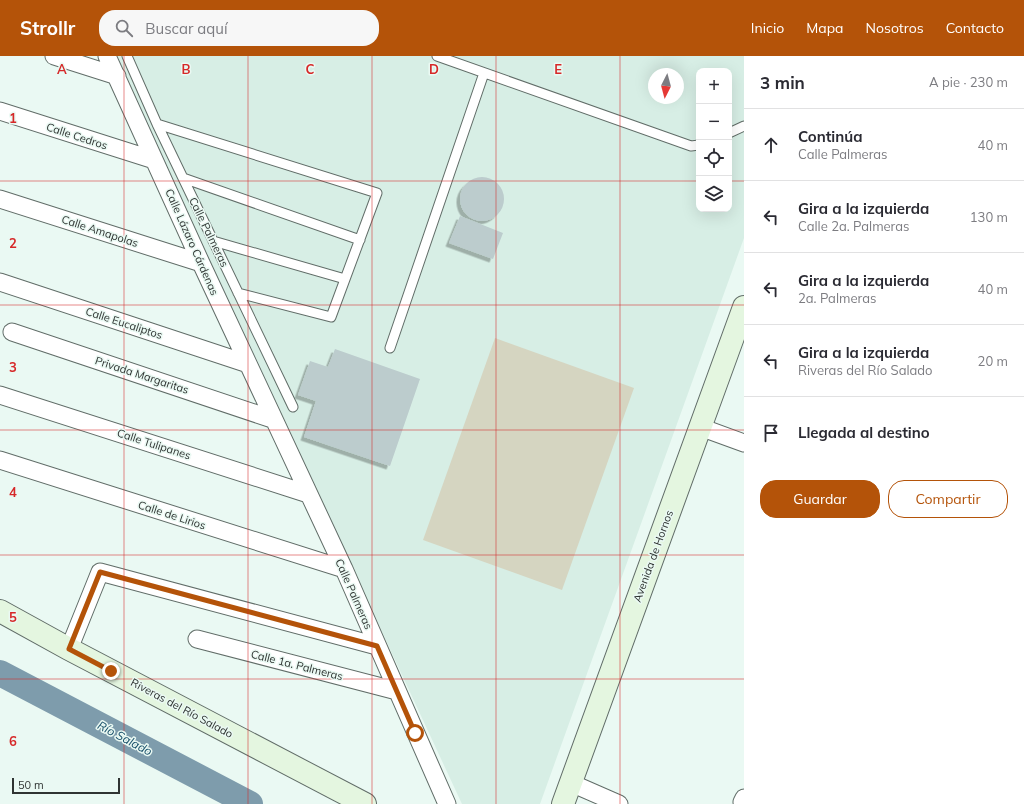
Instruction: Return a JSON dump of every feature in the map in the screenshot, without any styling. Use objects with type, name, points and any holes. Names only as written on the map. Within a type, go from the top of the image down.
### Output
[{"type":"street","points":[[54,56],[117,76]]},
{"type":"street","name":"Calle Lázaro Cárdenas","points":[[107,56],[275,424]]},
{"type":"street","name":"Calle Cedros","points":[[0,111],[154,160]]},
{"type":"street","name":"Calle Amapolas","points":[[0,199],[201,264]]},
{"type":"street","name":"Calle Eucaliptos","points":[[0,282],[248,364]]},
{"type":"street","name":"Avenida de Hornos","points":[[563,804],[744,307]]},
{"type":"street","name":"Privada Margaritas","points":[[12,332],[275,424]]},
{"type":"street","name":"Calle Tulipanes","points":[[0,395],[308,494]]},
{"type":"street","name":"Calle Palmeras","points":[[275,424],[344,569],[447,804]]},
{"type":"street","points":[[700,427],[744,443]]},
{"type":"street","name":"Calle de Lirios","points":[[0,460],[344,569]]},
{"type":"street","points":[[69,649],[100,572],[377,646]]},
{"type":"street","name":"Riveras del Río Salado","points":[[0,611],[69,649],[365,804]]},
{"type":"street","name":"Calle 1a. Palmeras","points":[[197,639],[397,691]]},
{"type":"street","points":[[571,782],[619,804]]},
{"type":"lane","name":"Calle Palmeras","points":[[127,56],[182,178],[293,407]]},
{"type":"lane","points":[[437,56],[692,146],[696,145]]},
{"type":"lane","points":[[390,348],[484,73]]},
{"type":"lane","points":[[157,124],[377,193],[331,317],[238,293]]},
{"type":"lane","points":[[732,132],[744,126]]},
{"type":"lane","points":[[182,178],[360,240]]},
{"type":"lane","points":[[213,240],[345,279]]},
{"type":"shaded area","points":[[114,56],[744,56],[744,238],[540,804],[462,804]]},
{"type":"shaded area","points":[[495,338],[634,388],[562,590],[423,540]]},
{"type":"building","points":[[478,177],[486,177],[491,178],[498,183],[503,190],[503,208],[498,215],[491,220],[478,221],[470,218],[463,211],[460,203],[460,195],[463,187],[470,180]]},
{"type":"building","points":[[460,216],[503,233],[493,259],[449,243]]},
{"type":"building","points":[[335,349],[420,379],[390,466],[304,437],[316,401],[298,395],[310,361],[328,367]]},
{"type":"waterway","name":"Río Salado","points":[[0,673],[250,804]]},
{"type":"route","points":[[111,671],[69,649],[100,572],[377,646],[415,733]]}]
